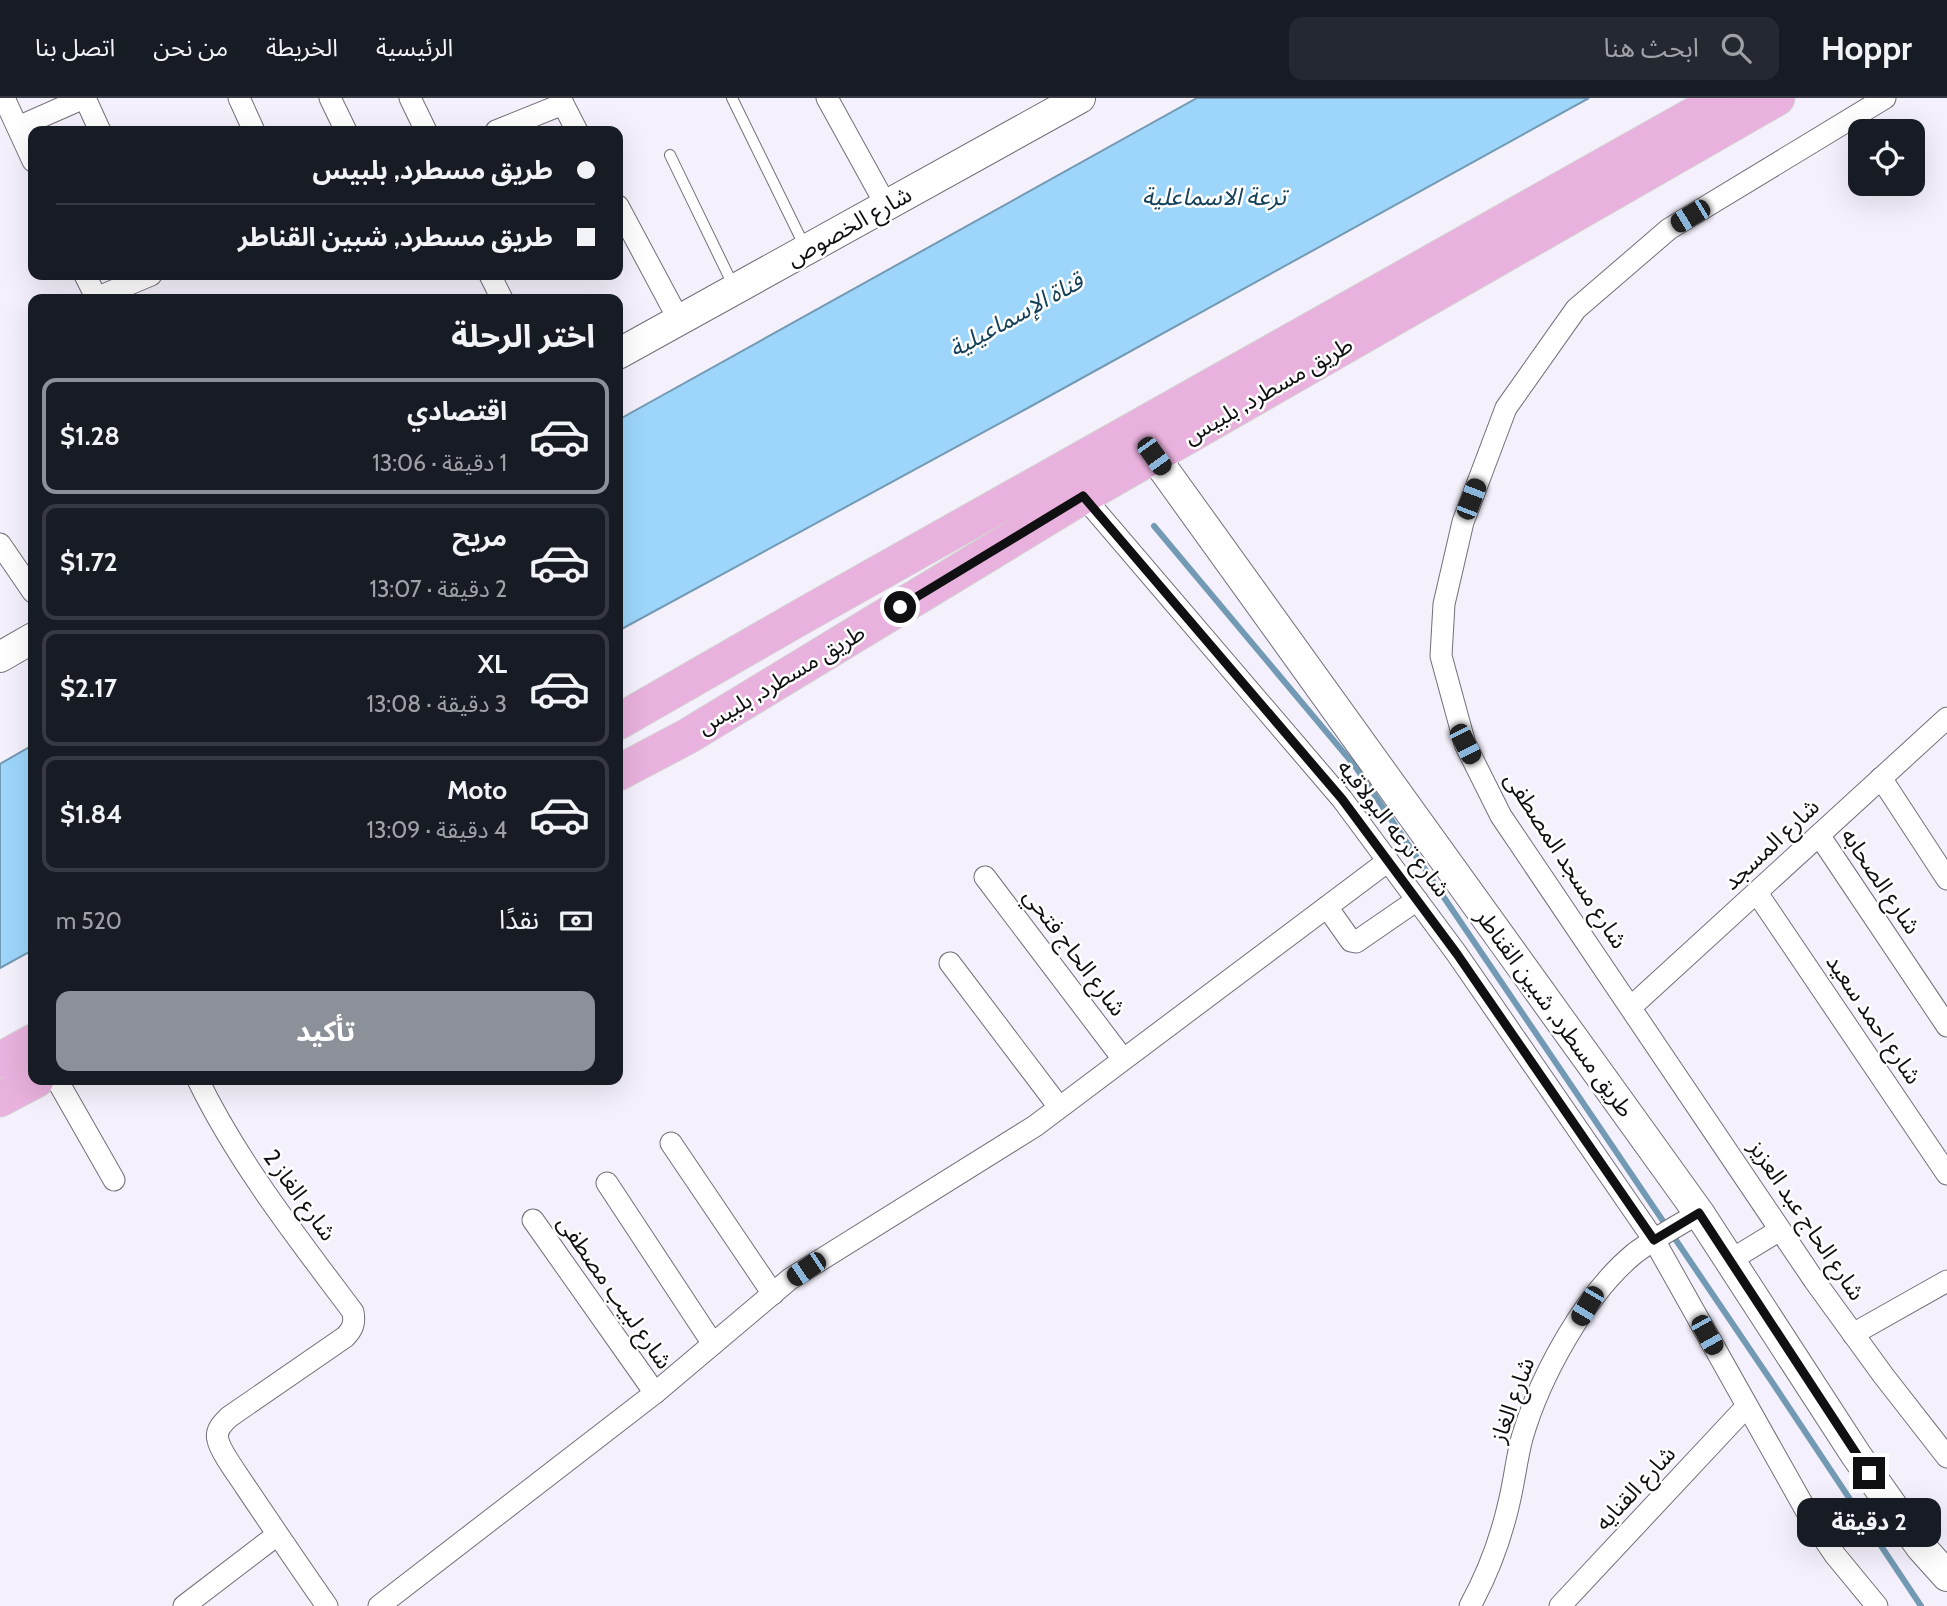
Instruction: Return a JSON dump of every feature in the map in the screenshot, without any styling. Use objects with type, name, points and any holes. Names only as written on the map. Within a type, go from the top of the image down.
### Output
[{"type":"main road","name":"شارع الخصوص","points":[[623,351],[1080,98]]},
{"type":"main road","name":"طريق مسطرد, بلبيس","points":[[623,719],[1724,98]]},
{"type":"main road","name":"طريق مسطرد, بلبيس","points":[[623,770],[688,736],[1083,496],[1777,98]]},
{"type":"main road","name":"طريق مسطرد, شبين القناطر","points":[[1154,456],[1699,1213],[1856,1455],[1921,1547],[1947,1576]]},
{"type":"main road","points":[[0,657],[28,641]]},
{"type":"main road","points":[[0,1060],[28,1045]]},
{"type":"main road","points":[[0,1099],[28,1084]]},
{"type":"street","points":[[4,98],[28,150]]},
{"type":"street","points":[[18,127],[84,98],[98,126]]},
{"type":"street","points":[[239,98],[252,126]]},
{"type":"street","points":[[330,98],[344,126]]},
{"type":"street","points":[[410,98],[424,126]]},
{"type":"street","points":[[827,98],[886,205]]},
{"type":"street","name":"شارع مسجد المصطفى","points":[[1631,1007],[1500,816],[1465,744],[1441,656],[1444,604],[1463,522],[1506,408],[1576,309],[1669,229],[1885,98]]},
{"type":"street","points":[[507,126],[561,101],[574,126]]},
{"type":"street","points":[[623,215],[679,320]]},
{"type":"street","points":[[106,294],[139,280]]},
{"type":"street","name":"شارع ترعه البولاقيه","points":[[1083,496],[1342,799],[1457,954],[1654,1240],[1812,1521],[1835,1555],[1877,1606]]},
{"type":"street","points":[[0,544],[28,585]]},
{"type":"street","name":"شارع المسجد","points":[[1631,1007],[1947,718]]},
{"type":"street","points":[[1881,778],[1947,880]]},
{"type":"street","name":"شارع الصحابه","points":[[1819,835],[1947,1026]]},
{"type":"street","points":[[379,1606],[410,1597],[773,1293],[821,1258],[1004,1147],[1388,861]]},
{"type":"street","name":"شارع الحاج فتحي","points":[[985,877],[1123,1059]]},
{"type":"street","name":"شارع احمد سعيد","points":[[1757,893],[1947,1174]]},
{"type":"street","points":[[1327,907],[1351,941],[1356,942],[1417,900]]},
{"type":"street","points":[[950,963],[1059,1107]]},
{"type":"street","name":"شارع الحاج عبد العزيز","points":[[1631,1007],[1853,1334],[1947,1457]]},
{"type":"street","points":[[60,1085],[114,1180]]},
{"type":"street","name":"شارع الغاز 2","points":[[201,1085],[247,1168],[354,1312],[352,1331],[229,1417],[217,1433],[218,1441],[277,1535]]},
{"type":"street","points":[[671,1143],[773,1293]]},
{"type":"street","points":[[607,1183],[713,1344]]},
{"type":"street","name":"شارع الغاز","points":[[1470,1606],[1487,1573],[1499,1540],[1522,1439],[1535,1402],[1556,1357],[1587,1306],[1602,1287],[1635,1254],[1699,1213]]},
{"type":"street","name":"شارع لبيب مصطفى","points":[[533,1220],[655,1393]]},
{"type":"street","points":[[1728,1261],[1780,1230]]},
{"type":"street","points":[[1853,1334],[1947,1281]]},
{"type":"street","name":"شارع القنايه","points":[[1560,1606],[1747,1406]]},
{"type":"street","points":[[184,1606],[277,1535],[327,1606]]},
{"type":"lane","points":[[732,98],[807,250]]},
{"type":"lane","points":[[670,155],[735,289]]},
{"type":"water","name":"ترعة الاسماعلية","points":[[1197,98],[1589,98],[623,628],[623,417]]},
{"type":"water","points":[[28,748],[28,953],[0,968],[0,764]]},
{"type":"waterway","points":[[1154,526],[1355,766],[1921,1606]]},
{"type":"route","points":[[900,607],[1083,496],[1342,799],[1457,954],[1654,1240],[1699,1213],[1869,1473]]},
{"type":"water label","name":"قناة الإسماعيلية","points":[[1016,315]]}]
